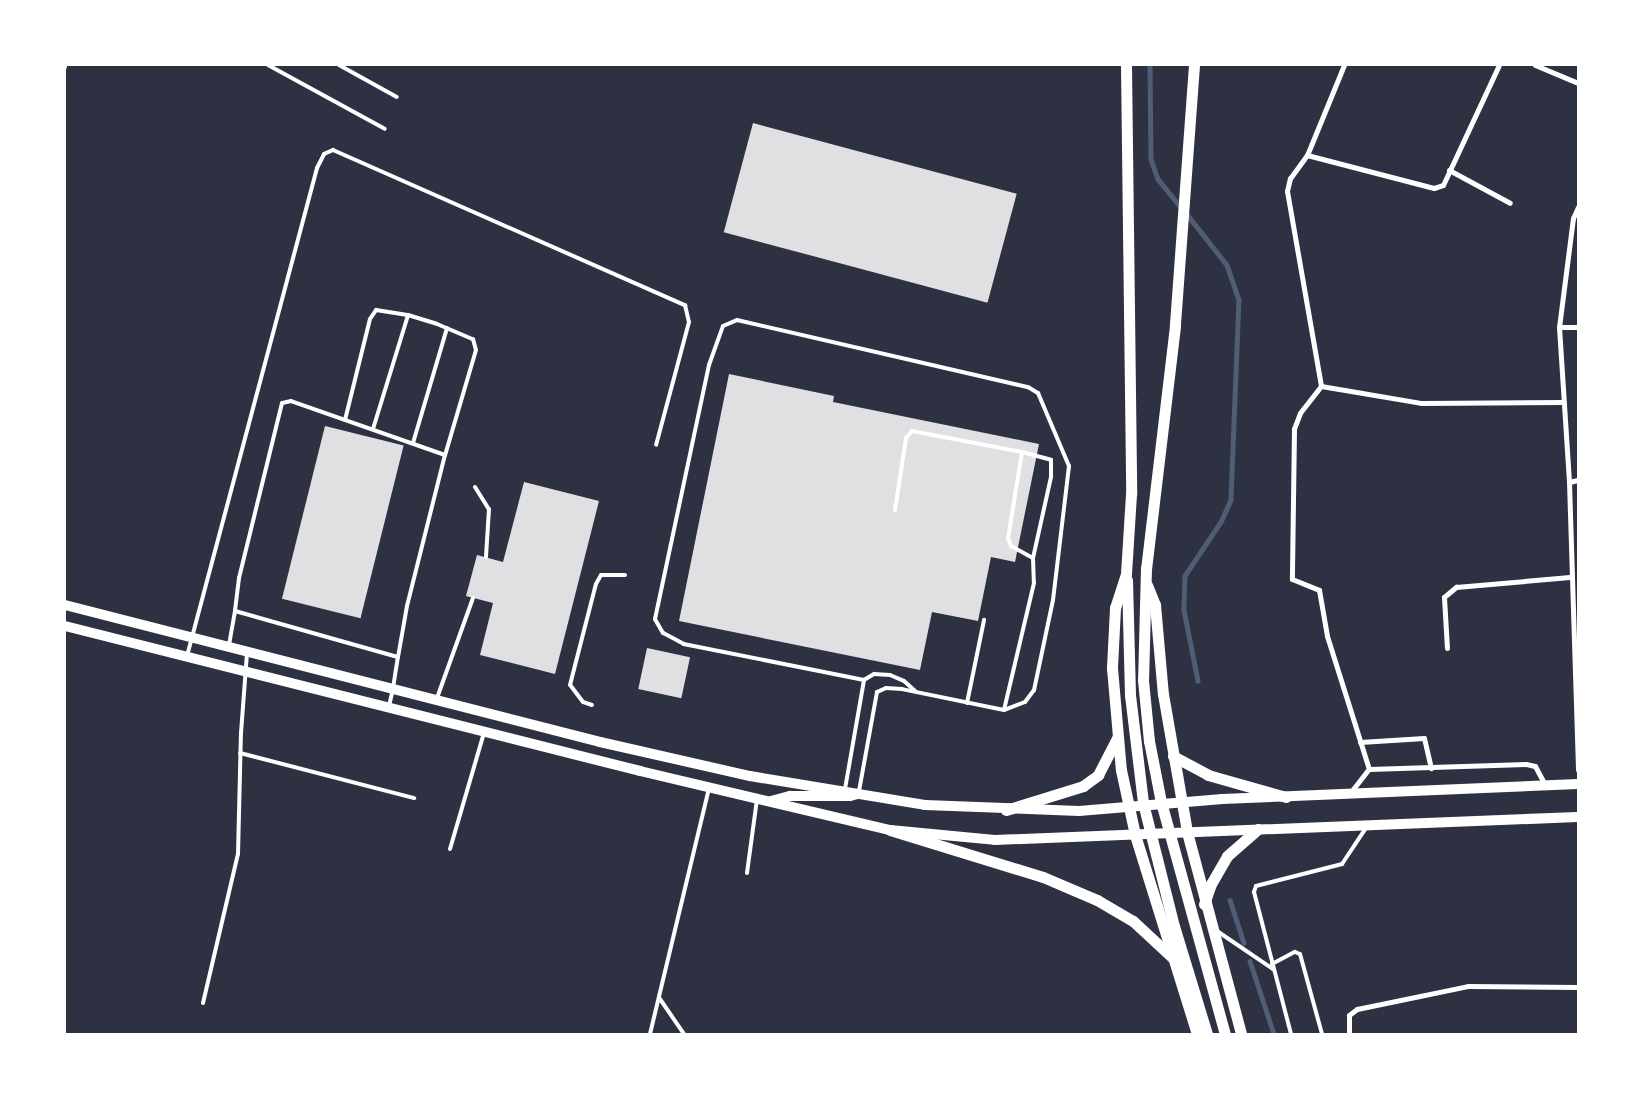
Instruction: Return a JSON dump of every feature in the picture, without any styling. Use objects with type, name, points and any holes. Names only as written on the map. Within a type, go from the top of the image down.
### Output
[{"type":"main road","points":[[1126,65],[1132,424],[1126,574],[1133,739],[1143,803],[1174,926],[1208,1034]]},
{"type":"main road","points":[[1194,65],[1181,250],[1145,581],[1143,680],[1161,802],[1224,1034]]},
{"type":"main road","points":[[1126,574],[1114,616],[1112,668],[1117,738],[1135,835],[1197,1034]]},
{"type":"main road","points":[[1145,581],[1155,605],[1163,694],[1187,832],[1209,925],[1240,1034]]},
{"type":"main road","points":[[65,605],[392,688],[436,701],[750,776],[859,791],[925,805],[1006,810],[1130,808],[1181,802],[1263,797],[1348,796],[1578,784]]},
{"type":"main road","points":[[65,626],[757,799],[890,830],[1043,877],[1097,900],[1133,921],[1175,960]]},
{"type":"main road","points":[[1006,810],[1083,786],[1098,775],[1117,738]]},
{"type":"main road","points":[[1174,756],[1208,775],[1286,797]]},
{"type":"main road","points":[[770,802],[790,796],[850,796],[859,791]]},
{"type":"main road","points":[[890,830],[995,840],[1578,817]]},
{"type":"main road","points":[[1204,905],[1211,884],[1227,856],[1258,829]]},
{"type":"street","points":[[1344,65],[1307,155],[1290,178],[1287,191],[1321,386],[1300,413],[1294,429],[1292,579],[1319,590],[1327,636],[1369,769]]},
{"type":"street","points":[[1307,155],[1434,188],[1443,185],[1499,65]]},
{"type":"street","points":[[1535,65],[1578,83]]},
{"type":"street","points":[[1449,170],[1510,203]]},
{"type":"street","points":[[1578,207],[1573,218],[1559,327],[1562,402],[1569,482],[1570,577],[1575,641],[1578,770]]},
{"type":"street","points":[[1559,327],[1578,327]]},
{"type":"street","points":[[1321,386],[1421,403],[1562,402]]},
{"type":"street","points":[[1569,482],[1578,480]]},
{"type":"street","points":[[1447,648],[1444,597],[1456,587],[1570,577]]},
{"type":"street","points":[[1360,742],[1424,738],[1431,768]]},
{"type":"street","points":[[1369,769],[1526,764],[1535,766],[1545,786]]},
{"type":"street","points":[[1348,796],[1369,769]]},
{"type":"street","points":[[1349,1034],[1349,1015],[1357,1009],[1468,986],[1578,987]]},
{"type":"lane","points":[[268,65],[385,129]]},
{"type":"lane","points":[[339,65],[397,97]]},
{"type":"lane","points":[[187,656],[317,168],[324,154],[333,150],[685,305],[689,322],[656,445]]},
{"type":"lane","points":[[346,420],[370,319],[376,310],[408,314],[473,339],[476,350],[425,525],[389,707]]},
{"type":"lane","points":[[373,428],[408,314]]},
{"type":"lane","points":[[859,791],[877,692],[886,688],[916,692],[1004,710],[1025,702],[1034,690],[1053,600],[1069,483],[1069,466],[1038,392],[1028,387],[737,320],[723,326],[709,364],[656,619],[663,633],[684,644],[864,680],[874,674],[890,675],[904,680],[916,692]]},
{"type":"lane","points":[[413,443],[447,328]]},
{"type":"lane","points":[[229,647],[239,578],[282,403],[291,401],[445,454]]},
{"type":"lane","points":[[896,510],[906,438],[912,431],[1022,452],[1051,460],[1051,477],[1033,558],[1034,583],[1004,710]]},
{"type":"lane","points":[[1022,452],[1008,538],[1010,546],[1033,558]]},
{"type":"lane","points":[[475,488],[489,509],[486,558]]},
{"type":"lane","points":[[592,705],[582,702],[570,685],[596,584],[601,575],[625,575]]},
{"type":"lane","points":[[436,701],[473,598]]},
{"type":"lane","points":[[235,611],[398,657]]},
{"type":"lane","points":[[967,703],[984,620]]},
{"type":"lane","points":[[203,1003],[238,854],[240,752],[247,652]]},
{"type":"lane","points":[[845,789],[864,680]]},
{"type":"lane","points":[[450,849],[484,731]]},
{"type":"lane","points":[[240,752],[414,798]]},
{"type":"lane","points":[[650,1034],[710,787]]},
{"type":"lane","points":[[747,873],[757,799]]},
{"type":"lane","points":[[1292,1034],[1273,969],[1254,892],[1256,886],[1342,864],[1368,826]]},
{"type":"lane","points":[[1209,925],[1273,969]]},
{"type":"lane","points":[[1272,964],[1295,952],[1300,954],[1322,1034]]},
{"type":"lane","points":[[660,999],[684,1034]]},
{"type":"lane","points":[[1190,1009],[1191,1034]]},
{"type":"building","points":[[753,123],[1017,194],[987,303],[724,232]]},
{"type":"building","points":[[729,374],[834,396],[833,402],[1039,444],[1015,562],[991,557],[978,621],[932,612],[920,670],[679,621]]},
{"type":"building","points":[[325,426],[404,446],[361,618],[282,599]]},
{"type":"building","points":[[524,482],[599,501],[555,674],[480,655],[493,603],[466,596],[477,555],[503,562]]},
{"type":"building","points":[[647,648],[690,657],[681,698],[638,689]]},
{"type":"waterway","points":[[1150,65],[1151,159],[1158,179],[1181,207]]},
{"type":"waterway","points":[[1186,213],[1227,265],[1239,299],[1231,500],[1221,522],[1185,576],[1184,610],[1198,681]]},
{"type":"waterway","points":[[1230,900],[1244,943]]},
{"type":"waterway","points":[[1250,961],[1274,1034]]}]
